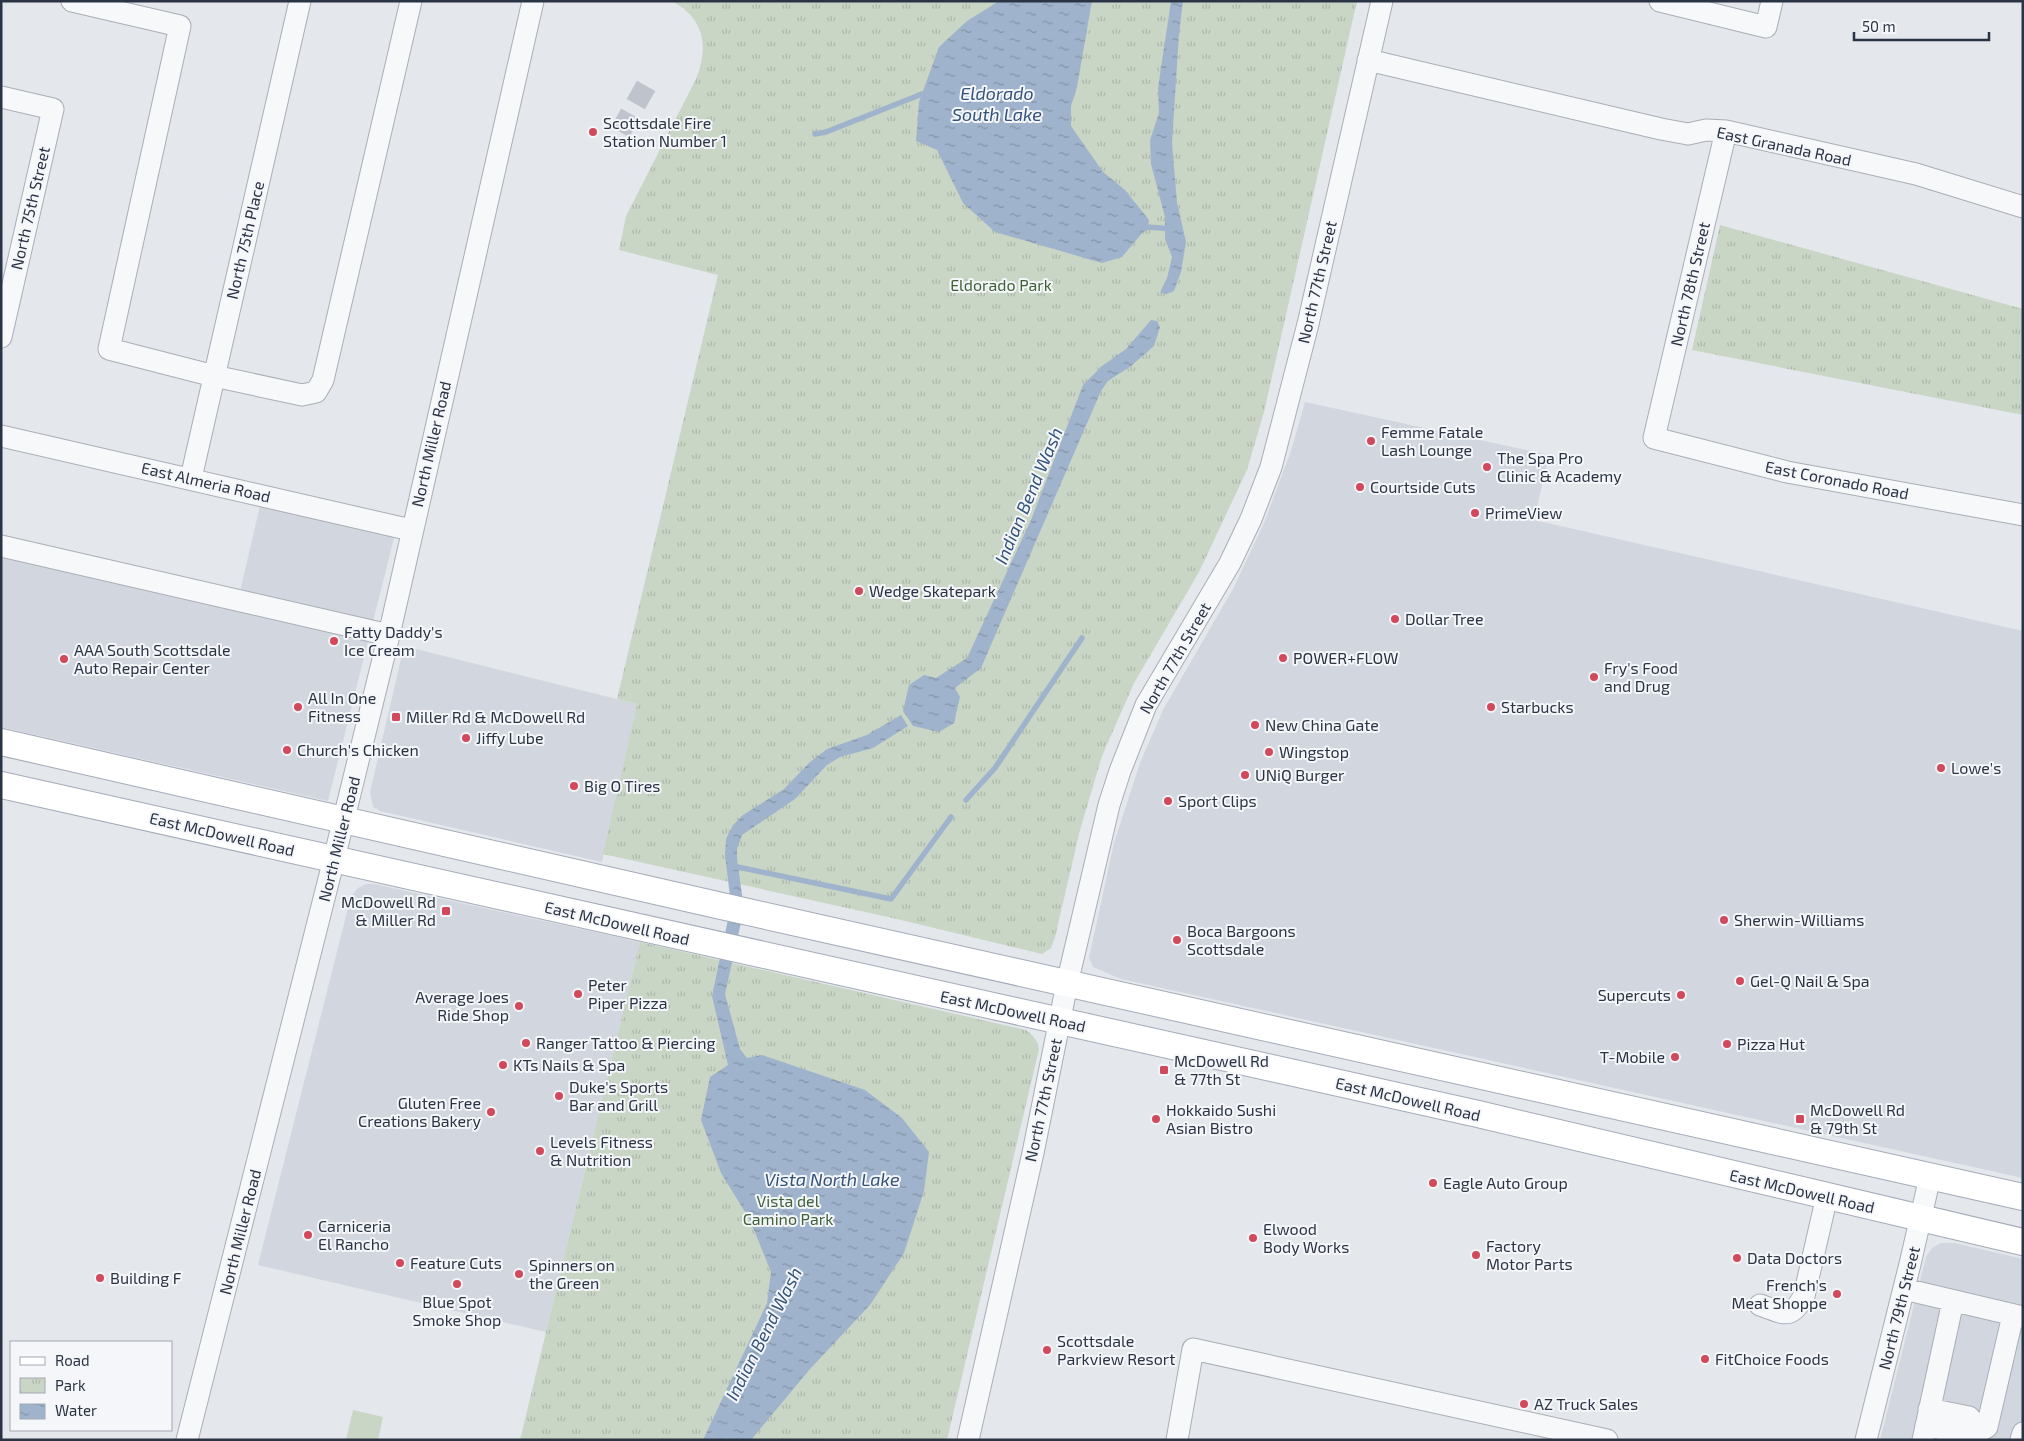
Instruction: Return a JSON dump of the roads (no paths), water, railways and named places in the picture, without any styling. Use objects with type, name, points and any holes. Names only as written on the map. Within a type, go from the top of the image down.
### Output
[{"type":"main road","points":[[1,742],[1067,984],[2023,1197]]},
{"type":"main road","name":"East McDowell Road","points":[[1,785],[1478,1114],[2023,1242]]},
{"type":"street","points":[[72,1],[180,26],[109,349],[214,376],[302,395],[316,392],[321,385],[411,1]]},
{"type":"street","name":"North 75th Place","points":[[191,478],[300,1]]},
{"type":"street","name":"North Miller Road","points":[[187,1440],[389,635],[411,530],[533,1]]},
{"type":"street","name":"North 77th Street","points":[[968,1440],[1033,1153],[1067,984],[1110,805],[1120,771],[1146,705],[1230,563],[1251,519],[1271,467],[1308,324],[1382,1]]},
{"type":"street","points":[[1660,1],[1766,27],[1772,1]]},
{"type":"street","name":"East Granada Road","points":[[1368,60],[1661,130],[1688,134],[1706,130],[1726,131],[1916,174],[2023,207]]},
{"type":"street","name":"North 75th Street","points":[[1,97],[53,109],[1,338]]},
{"type":"street","name":"North 78th Street","points":[[1654,438],[1726,131]]},
{"type":"street","name":"East Almeria Road","points":[[1,436],[191,478],[411,530]]},
{"type":"street","name":"East Coronado Road","points":[[1654,438],[1787,472],[2023,515]]},
{"type":"street","points":[[1,546],[389,635]]},
{"type":"street","name":"North 79th Street","points":[[1866,1440],[1930,1177]]},
{"type":"street","points":[[1760,1305],[1784,1314],[1791,1313],[1797,1309],[1804,1296],[1828,1196]]},
{"type":"street","points":[[1904,1289],[2018,1316],[1987,1427],[1970,1436],[1926,1425],[1953,1301]]},
{"type":"street","points":[[1177,1440],[1193,1349],[1607,1440]]},
{"type":"street","points":[[2021,1440],[2023,1433]]},
{"type":"water","name":"Eldorado South Lake","points":[[999,1],[1092,1],[1077,87],[1071,106],[1071,126],[1103,172],[1125,190],[1149,220],[1148,230],[1143,232],[1122,257],[1102,263],[995,232],[963,203],[937,150],[916,141],[919,102],[939,47],[967,21]]},
{"type":"water","points":[[1171,1],[1183,1],[1172,143],[1177,202],[1186,242],[1181,272],[1174,291],[1167,294],[1161,293],[1161,290],[1167,278],[1172,257],[1165,239],[1165,217],[1151,164],[1150,140],[1159,113],[1158,88]]},
{"type":"water","points":[[1151,320],[1157,321],[1160,327],[1154,346],[1131,366],[1108,381],[1101,391],[981,668],[955,688],[960,697],[954,723],[939,732],[913,726],[903,711],[909,685],[924,675],[936,678],[967,658],[1031,520],[1083,385],[1102,366],[1126,349]]},
{"type":"water","name":"Vista North Lake","points":[[901,715],[908,726],[873,748],[840,757],[827,765],[795,799],[742,835],[737,849],[737,859],[744,909],[725,994],[740,1049],[747,1058],[762,1055],[865,1090],[902,1118],[929,1152],[924,1191],[904,1253],[870,1305],[810,1369],[751,1440],[703,1440],[767,1303],[771,1272],[750,1220],[721,1173],[701,1120],[710,1077],[728,1065],[712,996],[731,905],[725,855],[726,839],[733,825],[743,815],[784,789],[810,762],[827,749],[867,735]]},
{"type":"waterway","points":[[815,134],[826,132],[922,94]]},
{"type":"waterway","points":[[1148,227],[1173,229]]},
{"type":"waterway","points":[[966,800],[995,768],[1082,638]]},
{"type":"waterway","points":[[733,866],[891,899],[951,817]]},
{"type":"tunnel","points":[[620,132],[650,79]]},
{"type":"place","name":"Scottsdale Fire Station Number 1","points":[[593,132]]},
{"type":"place","name":"Femme Fatale Lash Lounge","points":[[1371,441]]},
{"type":"place","name":"The Spa Pro Clinic & Academy","points":[[1487,467]]},
{"type":"place","name":"Courtside Cuts","points":[[1360,487]]},
{"type":"place","name":"PrimeView","points":[[1475,513]]},
{"type":"place","name":"Wedge Skatepark","points":[[859,591]]},
{"type":"place","name":"Dollar Tree","points":[[1395,619]]},
{"type":"place","name":"Fatty Daddy's Ice Cream","points":[[334,641]]},
{"type":"place","name":"POWER+FLOW","points":[[1283,658]]},
{"type":"place","name":"AAA South Scottsdale Auto Repair Center","points":[[64,659]]},
{"type":"place","name":"Fry's Food and Drug","points":[[1594,677]]},
{"type":"place","name":"All In One Fitness","points":[[298,707]]},
{"type":"place","name":"Starbucks","points":[[1491,707]]},
{"type":"place","name":"Miller Rd & McDowell Rd","points":[[396,717]]},
{"type":"place","name":"New China Gate","points":[[1255,725]]},
{"type":"place","name":"Jiffy Lube","points":[[466,738]]},
{"type":"place","name":"Church's Chicken","points":[[287,750]]},
{"type":"place","name":"Wingstop","points":[[1269,752]]},
{"type":"place","name":"Lowe's","points":[[1941,768]]},
{"type":"place","name":"UNiQ Burger","points":[[1245,775]]},
{"type":"place","name":"Big O Tires","points":[[574,786]]},
{"type":"place","name":"Sport Clips","points":[[1168,801]]},
{"type":"place","name":"McDowell Rd & Miller Rd","points":[[446,911]]},
{"type":"place","name":"Sherwin-Williams","points":[[1724,920]]},
{"type":"place","name":"Boca Bargoons Scottsdale","points":[[1177,940]]},
{"type":"place","name":"Gel-Q Nail & Spa","points":[[1740,981]]},
{"type":"place","name":"Peter Piper Pizza","points":[[578,994]]},
{"type":"place","name":"Supercuts","points":[[1681,995]]},
{"type":"place","name":"Average Joes Ride Shop","points":[[519,1006]]},
{"type":"place","name":"Ranger Tattoo & Piercing","points":[[526,1043]]},
{"type":"place","name":"Pizza Hut","points":[[1727,1044]]},
{"type":"place","name":"T-Mobile","points":[[1675,1057]]},
{"type":"place","name":"KTs Nails & Spa","points":[[503,1065]]},
{"type":"place","name":"McDowell Rd & 77th St","points":[[1164,1070]]},
{"type":"place","name":"Duke's Sports Bar and Grill","points":[[559,1096]]},
{"type":"place","name":"Gluten Free Creations Bakery","points":[[491,1112]]},
{"type":"place","name":"Hokkaido Sushi Asian Bistro","points":[[1156,1119]]},
{"type":"place","name":"McDowell Rd & 79th St","points":[[1800,1119]]},
{"type":"place","name":"Levels Fitness & Nutrition","points":[[540,1151]]},
{"type":"place","name":"Eagle Auto Group","points":[[1433,1183]]},
{"type":"place","name":"Carniceria El Rancho","points":[[308,1235]]},
{"type":"place","name":"Elwood Body Works","points":[[1253,1238]]},
{"type":"place","name":"Factory Motor Parts","points":[[1476,1255]]},
{"type":"place","name":"Data Doctors","points":[[1737,1258]]},
{"type":"place","name":"Feature Cuts","points":[[400,1263]]},
{"type":"place","name":"Spinners on the Green","points":[[519,1274]]},
{"type":"place","name":"Building F","points":[[100,1278]]},
{"type":"place","name":"Blue Spot Smoke Shop","points":[[457,1284]]},
{"type":"place","name":"French's Meat Shoppe","points":[[1837,1294]]},
{"type":"place","name":"Scottsdale Parkview Resort","points":[[1047,1350]]},
{"type":"place","name":"FitChoice Foods","points":[[1705,1359]]},
{"type":"place","name":"AZ Truck Sales","points":[[1524,1404]]},
{"type":"park label","name":"Eldorado Park","points":[[1001,285]]},
{"type":"park label","name":"Vista del Camino Park","points":[[788,1210]]},
{"type":"water label","name":"Indian Bend Wash","points":[[1029,496]]},
{"type":"water label","name":"Indian Bend Wash","points":[[764,1334]]}]
